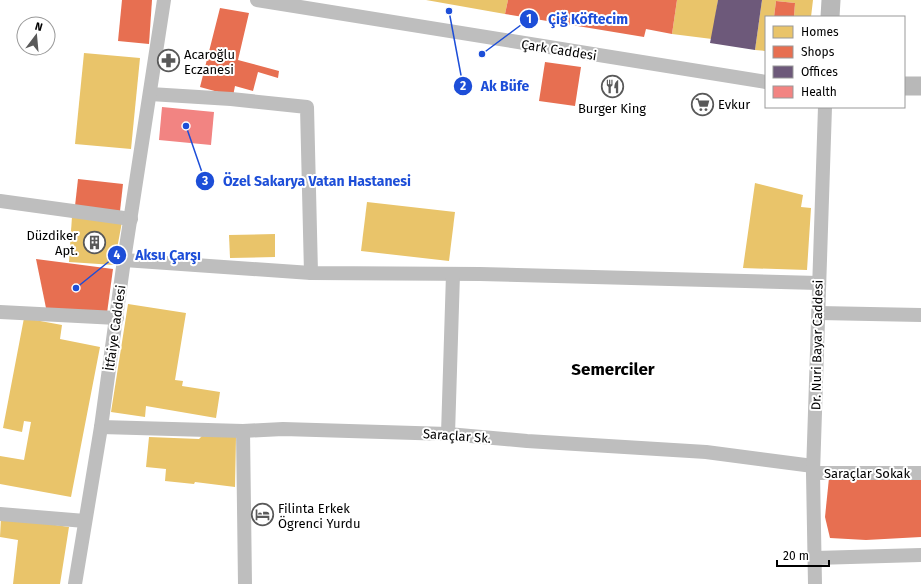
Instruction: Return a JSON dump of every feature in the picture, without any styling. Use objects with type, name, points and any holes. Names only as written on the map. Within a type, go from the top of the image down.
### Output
[{"type":"main road","points":[[830,16],[831,0]]},
{"type":"main road","points":[[905,86],[921,86]]},
{"type":"street","name":"İtfaiye Caddesi","points":[[75,584],[101,427],[124,260],[164,0]]},
{"type":"street","name":"Çark Caddesi","points":[[257,0],[765,82]]},
{"type":"street","points":[[150,94],[230,99],[307,107],[311,273]]},
{"type":"street","name":"Dr. Nuri Bayar Caddesi","points":[[815,584],[813,470],[819,313],[818,283],[826,108]]},
{"type":"street","points":[[0,202],[131,219]]},
{"type":"street","points":[[124,260],[311,273],[453,274],[818,283]]},
{"type":"street","points":[[448,434],[453,274]]},
{"type":"street","points":[[0,312],[116,318]]},
{"type":"street","points":[[819,313],[921,315]]},
{"type":"street","name":"Saraçlar Sk.","points":[[101,427],[243,431],[283,429],[448,434],[527,441],[698,451],[813,470]]},
{"type":"street","points":[[243,431],[244,584]]},
{"type":"street","name":"Saraçlar Sokak","points":[[813,470],[921,473]]},
{"type":"street","points":[[0,514],[85,521]]},
{"type":"street","points":[[815,558],[921,555]]},
{"type":"building: Homes","points":[[426,0],[508,0],[505,14]]},
{"type":"building: Homes","points":[[677,0],[718,0],[712,39],[672,34]]},
{"type":"building: Homes","points":[[762,0],[813,0],[811,16],[794,16],[795,3],[776,1],[774,16],[765,16],[765,51],[755,50]]},
{"type":"building: Homes","points":[[84,53],[140,58],[131,149],[75,144]]},
{"type":"building: Homes","points":[[755,183],[803,195],[801,207],[811,208],[807,270],[743,268]]},
{"type":"building: Homes","points":[[367,202],[455,212],[449,261],[361,251]]},
{"type":"building: Homes","name":"Düzdiker Apt.","points":[[72,216],[122,222],[114,265],[69,262]]},
{"type":"building: Homes","points":[[275,234],[275,257],[230,258],[229,235]]},
{"type":"building: Homes","points":[[128,304],[186,313],[175,380],[183,381],[182,386],[220,392],[216,418],[146,406],[145,417],[111,412]]},
{"type":"building: Homes","points":[[24,318],[62,325],[60,339],[100,347],[71,497],[0,484],[0,456],[24,460],[31,422],[24,421],[22,432],[3,428]]},
{"type":"building: Homes","points":[[202,436],[236,437],[235,487],[195,482],[194,484],[165,481],[166,469],[146,467],[149,437],[199,439]]},
{"type":"building: Homes","points":[[1,517],[69,527],[60,584],[13,584],[18,540],[0,537]]},
{"type":"building: Shops","points":[[122,0],[152,0],[149,44],[118,41]]},
{"type":"building: Shops","points":[[508,0],[677,0],[672,34],[646,29],[644,37],[505,14]]},
{"type":"building: Shops","points":[[776,1],[795,3],[794,16],[774,16]]},
{"type":"building: Shops","points":[[220,8],[249,13],[238,60],[279,71],[278,78],[258,72],[253,91],[235,86],[233,96],[200,87]]},
{"type":"building: Shops","points":[[545,62],[581,67],[575,106],[539,101]]},
{"type":"building: Shops","points":[[78,179],[123,184],[120,211],[75,206]]},
{"type":"building: Shops","points":[[36,259],[113,269],[107,313],[46,308]]},
{"type":"building: Shops","points":[[921,477],[921,537],[866,540],[830,538],[825,517],[829,478]]},
{"type":"building: Offices","points":[[718,0],[762,0],[755,50],[710,43]]},
{"type":"building: Health","points":[[162,107],[214,112],[211,145],[159,140]]},
{"type":"place","name":"Ak Büfe","points":[[449,11]]},
{"type":"place","name":"Çiğ Köftecim","points":[[482,54]]},
{"type":"place","name":"Acaroğlu Eczanesi","points":[[168,61]]},
{"type":"place","name":"Burger King","points":[[612,86]]},
{"type":"place","name":"Evkur","points":[[703,104]]},
{"type":"place","name":"Özel Sakarya Vatan Hastanesi","points":[[186,126]]},
{"type":"place","name":"Düzdiker Apt.","points":[[94,242]]},
{"type":"place","name":"Aksu Çarşı","points":[[76,288]]},
{"type":"place","name":"Filinta Erkek Ögrenci Yurdu","points":[[262,515]]},
{"type":"district","name":"Semerciler","points":[[613,369]]}]
